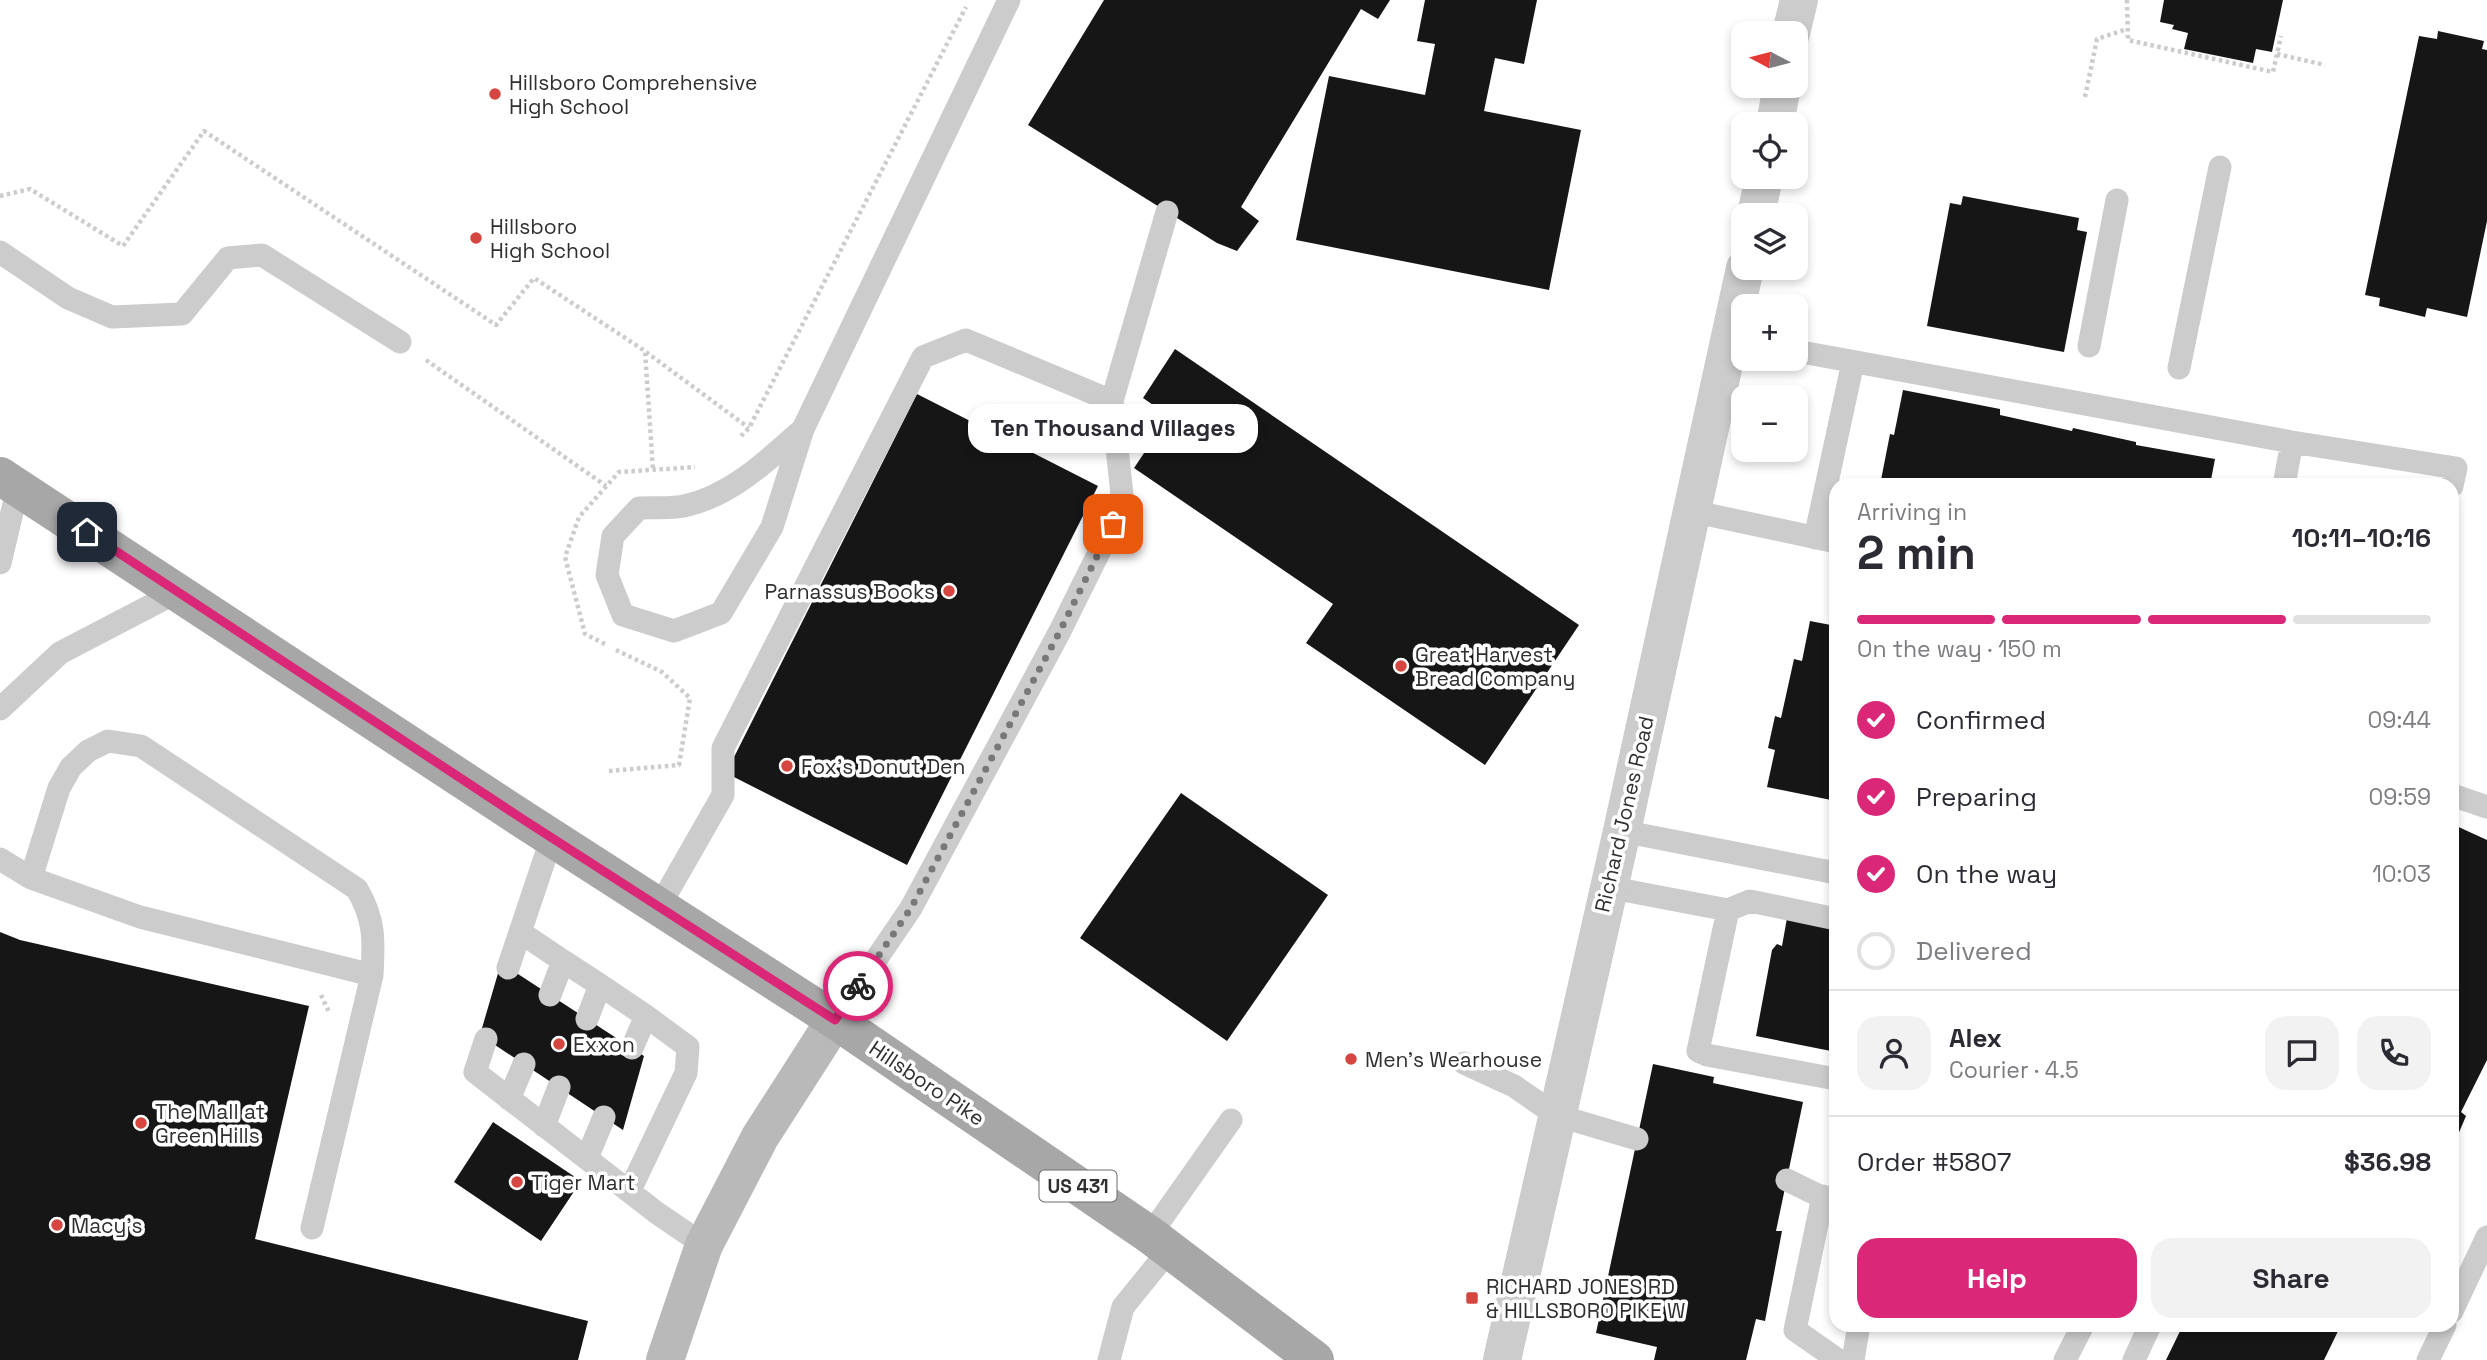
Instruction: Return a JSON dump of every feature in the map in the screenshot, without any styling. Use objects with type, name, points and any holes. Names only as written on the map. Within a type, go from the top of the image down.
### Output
[{"type":"main road","name":"Hillsboro Pike","points":[[9,482],[835,1020],[1160,1242],[1315,1360]]},
{"type":"main road","points":[[665,1360],[704,1245],[760,1136],[835,1020]]},
{"type":"street","points":[[1794,21],[1799,0]]},
{"type":"street","name":"Richard Jones Road","points":[[1502,1360],[1692,512],[1731,360]]},
{"type":"lane","points":[[803,429],[765,463],[718,495],[682,507],[639,508],[613,536],[607,575],[624,615],[674,631],[720,612],[772,527],[803,429],[1009,0]]},
{"type":"lane","points":[[2179,368],[2220,167]]},
{"type":"lane","points":[[2090,346],[2117,200]]},
{"type":"lane","points":[[835,1020],[911,908],[1059,633],[1123,504],[1112,401],[1167,212]]},
{"type":"lane","points":[[0,252],[68,298],[112,317],[182,314],[228,258],[262,255],[400,342]]},
{"type":"lane","points":[[659,907],[723,795],[723,748],[923,357],[966,340],[1112,401]]},
{"type":"lane","points":[[1808,353],[2292,442],[2456,468],[2454,478]]},
{"type":"lane","points":[[1835,478],[1853,362]]},
{"type":"lane","points":[[2285,478],[2292,442]]},
{"type":"lane","points":[[0,563],[9,482]]},
{"type":"lane","points":[[1692,512],[1825,540],[1829,515]]},
{"type":"lane","points":[[0,709],[60,653],[177,592]]},
{"type":"lane","points":[[31,878],[59,788],[71,767],[88,751],[108,741],[141,746],[357,889],[374,933],[372,975],[312,1228]]},
{"type":"lane","points":[[2459,797],[2487,807]]},
{"type":"lane","points":[[1622,831],[1829,872]]},
{"type":"lane","points":[[508,968],[552,837]]},
{"type":"lane","points":[[0,859],[31,878],[140,917],[372,975]]},
{"type":"lane","points":[[1608,887],[1728,910],[1750,901],[1829,918]]},
{"type":"lane","points":[[1728,910],[1698,1040],[1698,1051],[1707,1055],[1829,1078]]},
{"type":"lane","points":[[520,932],[688,1047],[686,1073],[630,1190]]},
{"type":"lane","points":[[550,995],[563,961]]},
{"type":"lane","points":[[587,1018],[600,985]]},
{"type":"lane","points":[[632,1048],[646,1016]]},
{"type":"lane","points":[[486,1039],[475,1072],[657,1213],[704,1245]]},
{"type":"lane","points":[[1464,1063],[1514,1086],[1556,1115],[1637,1139]]},
{"type":"lane","points":[[509,1098],[524,1064]]},
{"type":"lane","points":[[544,1126],[559,1087]]},
{"type":"lane","points":[[587,1158],[604,1117]]},
{"type":"lane","points":[[1109,1360],[1123,1307],[1231,1120]]},
{"type":"lane","points":[[1787,1180],[1829,1200],[1796,1329],[1838,1360]]},
{"type":"lane","points":[[2459,1296],[2487,1237]]},
{"type":"lane","points":[[1853,1360],[1858,1332]]},
{"type":"lane","points":[[2065,1360],[2079,1332]]},
{"type":"lane","points":[[2134,1360],[2147,1332]]},
{"type":"lane","points":[[2428,1360],[2442,1332]]},
{"type":"path","points":[[740,437],[749,428],[970,0]]},
{"type":"path","points":[[2127,0],[2128,40],[2273,72],[2281,36]]},
{"type":"path","points":[[2085,97],[2097,40],[2127,29]]},
{"type":"path","points":[[2277,54],[2325,65]]},
{"type":"path","points":[[0,196],[30,189],[123,246],[204,131],[496,325],[534,278],[645,351],[749,428]]},
{"type":"path","points":[[400,342],[606,486]]},
{"type":"path","points":[[645,351],[653,470]]},
{"type":"path","points":[[609,771],[679,765],[690,698],[662,672],[584,634],[565,557],[579,517],[619,472],[701,466]]},
{"type":"path","points":[[318,992],[329,1009],[330,1017]]},
{"type":"building","points":[[1104,0],[1390,0],[1378,19],[1361,9],[1241,207],[1259,221],[1237,251],[1217,243],[1028,125]]},
{"type":"building","points":[[1425,0],[1537,0],[1524,64],[1495,58],[1484,111],[1581,130],[1549,290],[1296,240],[1329,76],[1425,95],[1435,44],[1417,41]]},
{"type":"building","points":[[2164,0],[2283,0],[2272,52],[2256,49],[2253,63],[2184,49],[2188,33],[2172,29],[2174,25],[2160,22]]},
{"type":"building","points":[[2438,31],[2484,41],[2482,49],[2487,50],[2487,221],[2467,317],[2427,308],[2425,317],[2379,306],[2380,298],[2365,295],[2419,36],[2437,39]]},
{"type":"building","points":[[1963,196],[2079,218],[2077,230],[2087,232],[2064,352],[1927,326],[1950,203],[1961,205]]},
{"type":"building","points":[[1175,349],[1579,625],[1485,765],[1306,643],[1333,604],[1134,468],[1169,416],[1143,398]]},
{"type":"building","points":[[1903,390],[2000,409],[2000,415],[2072,431],[2073,428],[2136,442],[2136,445],[2215,459],[2211,478],[1881,478],[1890,434],[1894,435]]},
{"type":"building","points":[[917,394],[1098,486],[907,865],[726,773]]},
{"type":"building","points":[[1810,621],[1829,625],[1829,800],[1767,787],[1775,750],[1768,748],[1775,716],[1781,718],[1794,659],[1802,661]]},
{"type":"building","points":[[1181,793],[1328,895],[1227,1041],[1080,938]]},
{"type":"building","points":[[2459,827],[2487,840],[2487,1060],[2461,1112],[2466,1116],[2459,1132]]},
{"type":"building","points":[[1787,918],[1829,926],[1829,1051],[1756,1036],[1772,950],[1777,944],[1782,946]]},
{"type":"building","name":"The Mall at Green Hills","points":[[0,932],[20,940],[309,1006],[255,1239],[588,1321],[578,1360],[0,1360]]},
{"type":"building","name":"Exxon","points":[[501,963],[644,1056],[623,1130],[480,1035]]},
{"type":"building","points":[[1653,1064],[1714,1077],[1713,1083],[1803,1102],[1776,1231],[1782,1231],[1765,1321],[1756,1319],[1746,1360],[1654,1360],[1657,1347],[1596,1333]]},
{"type":"building","name":"Tiger Mart","points":[[493,1122],[581,1181],[541,1241],[454,1182]]},
{"type":"building","points":[[2180,1332],[2338,1332],[2324,1360],[2166,1360]]},
{"type":"way so far","points":[[858,986],[911,908],[1059,633],[1113,524]]},
{"type":"place","name":"Hillsboro Comprehensive High School","points":[[495,94]]},
{"type":"place","name":"Hillsboro High School","points":[[476,238]]},
{"type":"place","name":"Ten Thousand Villages","points":[[1113,524]]},
{"type":"place","name":"Parnassus Books","points":[[949,591]]},
{"type":"place","name":"Great Harvest Bread Company","points":[[1401,666]]},
{"type":"place","name":"Fox's Donut Den","points":[[787,766]]},
{"type":"place","name":"Exxon","points":[[559,1044]]},
{"type":"place","name":"Men's Wearhouse","points":[[1351,1059]]},
{"type":"place","name":"The Mall at Green Hills","points":[[141,1123]]},
{"type":"place","name":"Tiger Mart","points":[[517,1182]]},
{"type":"place","name":"Macy's","points":[[57,1225]]},
{"type":"place","name":"RICHARD JONES RD & HILLSBORO PIKE W","points":[[1472,1298]]},
{"type":"route","points":[[87,532],[521,818],[835,1020],[858,986]]}]
